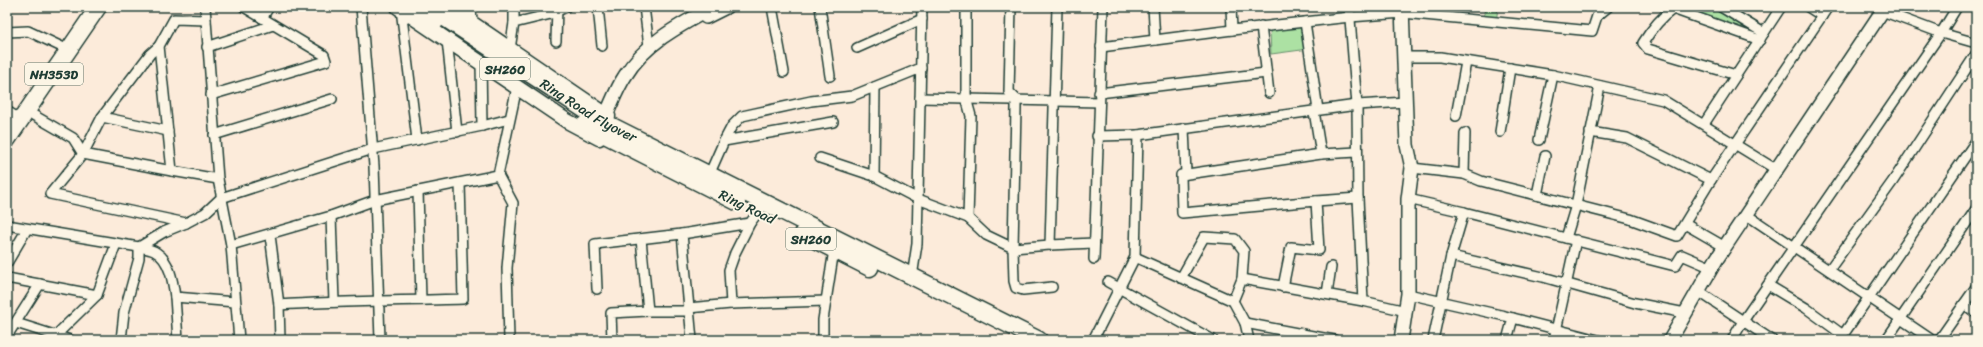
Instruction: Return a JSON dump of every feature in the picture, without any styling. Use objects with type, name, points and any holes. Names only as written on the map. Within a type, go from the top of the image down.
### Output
[{"type":"highway","name":"NH353D","points":[[7,140],[14,117],[64,48],[90,7]]},
{"type":"highway","name":"NH353D","points":[[14,117],[98,7]]},
{"type":"highway","name":"Ring Road Flyover","points":[[428,7],[600,120],[650,146]]},
{"type":"highway","name":"Ring Road Flyover","points":[[404,8],[607,136]]},
{"type":"highway","name":"Ring Road","points":[[607,136],[758,213],[1017,340]]},
{"type":"highway","name":"Ring Road","points":[[650,146],[709,175],[758,213],[912,277],[1039,340]]},
{"type":"main road","points":[[448,7],[606,115],[648,138],[650,146]]},
{"type":"main road","points":[[404,8],[447,40],[567,121],[597,138],[607,136]]},
{"type":"street","points":[[205,7],[218,179],[231,245],[239,340]]},
{"type":"street","points":[[211,94],[326,62],[324,55],[244,7]]},
{"type":"street","points":[[262,18],[269,7]]},
{"type":"street","points":[[362,7],[373,149],[380,340]]},
{"type":"street","points":[[471,7],[472,23]]},
{"type":"street","points":[[510,49],[514,23],[514,7]]},
{"type":"street","points":[[514,23],[566,7]]},
{"type":"street","points":[[598,7],[602,46]]},
{"type":"street","points":[[644,7],[651,50]]},
{"type":"street","points":[[606,115],[620,86],[651,50],[700,11],[713,7]]},
{"type":"street","points":[[674,33],[726,7]]},
{"type":"street","points":[[772,7],[784,72]]},
{"type":"street","points":[[820,7],[830,76]]},
{"type":"street","points":[[912,277],[917,244],[922,7]]},
{"type":"street","points":[[966,7],[966,98],[970,116],[968,218]]},
{"type":"street","points":[[1012,7],[1009,92],[1016,99],[1013,248],[1014,281],[1016,288],[1023,290],[1052,287]]},
{"type":"street","points":[[1050,245],[1057,7]]},
{"type":"street","points":[[1094,259],[1097,136],[1103,7]]},
{"type":"street","points":[[1153,7],[1155,40]]},
{"type":"street","points":[[1230,7],[1232,30]]},
{"type":"street","points":[[1349,7],[1357,105],[1358,198],[1363,301]]},
{"type":"street","points":[[1101,47],[1261,26],[1403,10],[1592,31],[1597,16],[1608,7]]},
{"type":"street","points":[[1721,7],[1762,36]]},
{"type":"street","points":[[1704,124],[1781,7]]},
{"type":"street","points":[[1808,7],[1822,16]]},
{"type":"street","points":[[1412,168],[1464,174],[1481,181],[1630,219],[1677,236],[1711,180],[1828,7]]},
{"type":"street","points":[[1732,340],[1743,321],[1941,33],[1956,7]]},
{"type":"street","points":[[404,8],[417,140]]},
{"type":"street","points":[[556,41],[557,9]]},
{"type":"street","points":[[1736,76],[1648,49],[1643,43],[1650,32],[1665,15],[1673,9],[1762,36]]},
{"type":"street","points":[[1670,340],[1725,247],[1883,9],[1941,33],[1976,43]]},
{"type":"street","points":[[1401,340],[1408,294],[1408,199],[1412,168],[1407,145],[1402,18],[1403,10]]},
{"type":"street","points":[[186,222],[50,194],[83,154],[102,117],[150,54],[159,46],[174,19],[206,20]]},
{"type":"street","points":[[857,48],[922,19]]},
{"type":"street","points":[[1305,22],[1321,154]]},
{"type":"street","points":[[207,47],[273,25]]},
{"type":"street","points":[[1261,26],[1269,93]]},
{"type":"street","points":[[7,32],[28,31],[64,48]]},
{"type":"street","points":[[447,40],[457,132]]},
{"type":"street","points":[[159,46],[172,171]]},
{"type":"street","points":[[1829,270],[1893,181],[1976,54]]},
{"type":"street","points":[[1404,57],[1440,57],[1553,75],[1663,100],[1736,143],[1777,170]]},
{"type":"street","points":[[1456,116],[1466,62]]},
{"type":"street","points":[[481,63],[482,126]]},
{"type":"street","points":[[709,175],[732,126],[742,116],[811,101],[852,96],[921,68]]},
{"type":"street","points":[[1500,132],[1510,68]]},
{"type":"street","points":[[920,98],[1054,100],[1099,97],[1266,73]]},
{"type":"street","points":[[1539,140],[1553,75]]},
{"type":"street","points":[[1566,238],[1576,205],[1600,86]]},
{"type":"street","points":[[509,340],[507,268],[513,203],[498,175],[517,87]]},
{"type":"street","points":[[874,176],[875,87]]},
{"type":"street","points":[[214,135],[332,100]]},
{"type":"street","points":[[1097,136],[1138,135],[1316,110],[1357,105],[1406,102]]},
{"type":"street","points":[[14,117],[73,138],[83,154],[218,179]]},
{"type":"street","points":[[102,117],[168,131]]},
{"type":"street","points":[[139,247],[164,232],[206,213],[221,198],[373,149],[457,132],[509,119]]},
{"type":"street","points":[[724,142],[833,122]]},
{"type":"street","points":[[1184,128],[1186,174]]},
{"type":"street","points":[[1590,132],[1627,138],[1711,180]]},
{"type":"street","points":[[1464,174],[1465,133]]},
{"type":"street","points":[[1093,340],[1134,256],[1138,135]]},
{"type":"street","points":[[1768,285],[1806,308],[1841,338],[1976,141]]},
{"type":"street","points":[[1357,152],[1321,154],[1181,174],[1182,213],[1358,198]]},
{"type":"street","points":[[1537,195],[1545,156]]},
{"type":"street","points":[[820,158],[874,176],[918,199],[968,218],[986,235],[1013,248],[1094,243]]},
{"type":"street","points":[[231,245],[270,235],[331,216],[375,200],[498,175]]},
{"type":"street","points":[[279,305],[334,302],[463,299],[460,183]]},
{"type":"street","points":[[418,191],[421,300]]},
{"type":"street","points":[[1408,199],[1675,266],[1682,255],[1712,268]]},
{"type":"street","points":[[1283,287],[1291,247],[1319,250],[1316,201]]},
{"type":"street","points":[[1886,340],[1976,209]]},
{"type":"street","points":[[1433,340],[1451,256],[1464,212]]},
{"type":"street","points":[[597,290],[594,244],[682,234],[758,213]]},
{"type":"street","points":[[731,304],[728,270],[735,253],[758,213]]},
{"type":"street","points":[[1747,215],[1932,340]]},
{"type":"street","points":[[331,216],[334,302]]},
{"type":"street","points":[[1685,224],[1725,247]]},
{"type":"street","points":[[7,225],[155,251],[167,265],[173,283],[178,340]]},
{"type":"street","points":[[7,263],[27,229]]},
{"type":"street","points":[[682,234],[692,340]]},
{"type":"street","points":[[270,235],[279,305],[280,340]]},
{"type":"street","points":[[1181,278],[1204,237],[1235,239],[1244,251],[1242,279],[1233,301]]},
{"type":"street","points":[[641,239],[648,311]]},
{"type":"street","points":[[1554,340],[1565,283],[1576,240]]},
{"type":"street","points":[[53,338],[97,295],[116,244]]},
{"type":"street","points":[[121,340],[124,313],[139,258],[139,247]]},
{"type":"street","points":[[823,340],[826,301],[834,250]]},
{"type":"street","points":[[1134,256],[1233,301],[1245,323],[1249,340]]},
{"type":"street","points":[[1451,256],[1565,283],[1635,303],[1685,313]]},
{"type":"street","points":[[1327,294],[1331,267]]},
{"type":"street","points":[[7,278],[97,295]]},
{"type":"street","points":[[1242,279],[1363,301],[1406,311]]},
{"type":"street","points":[[1108,282],[1213,340]]},
{"type":"street","points":[[7,336],[40,284]]},
{"type":"street","points":[[1939,340],[1976,287]]},
{"type":"street","points":[[1698,291],[1772,340]]},
{"type":"street","points":[[1408,294],[1513,318],[1598,340]]},
{"type":"street","points":[[175,297],[235,302]]},
{"type":"street","points":[[612,340],[611,314],[688,310],[731,304],[826,301]]},
{"type":"street","points":[[1964,304],[1976,313]]},
{"type":"street","points":[[1507,340],[1513,318]]},
{"type":"street","points":[[16,323],[53,338],[70,340]]},
{"type":"street","points":[[1245,323],[1334,340]]},
{"type":"green space","points":[[1485,7],[1498,7],[1496,23],[1483,21]]},
{"type":"green space","points":[[1661,7],[1711,7],[1747,27],[1748,31],[1673,9],[1664,11]]},
{"type":"green space","points":[[1300,27],[1309,49],[1271,54],[1270,31]]}]
